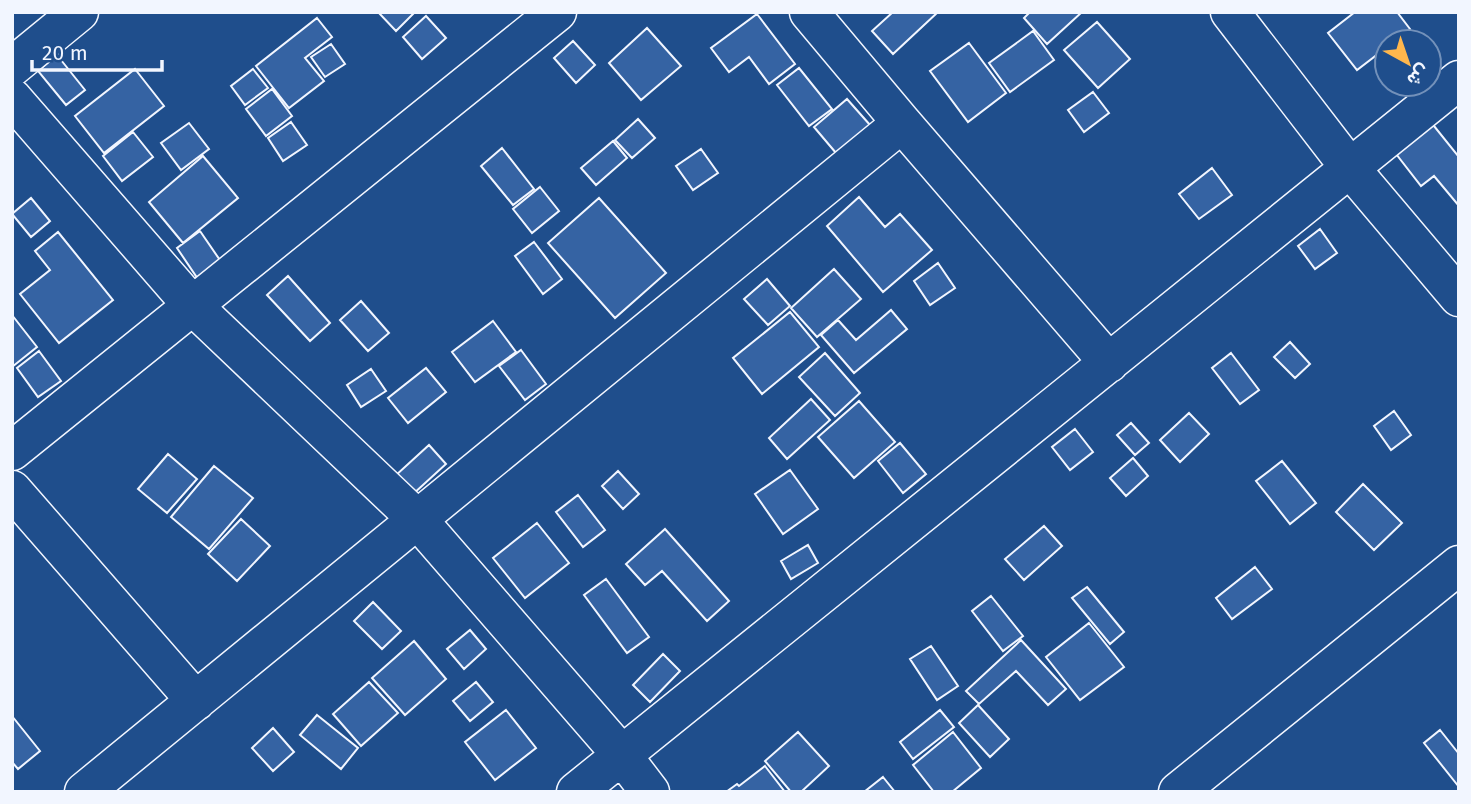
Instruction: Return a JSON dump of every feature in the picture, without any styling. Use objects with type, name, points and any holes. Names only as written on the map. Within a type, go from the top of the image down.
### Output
[{"type":"street","points":[[12,66],[79,12]]},
{"type":"street","points":[[12,451],[557,12]]},
{"type":"street","points":[[809,12],[1109,363]]},
{"type":"street","points":[[1230,12],[1350,168],[1459,297]]},
{"type":"street","points":[[576,792],[1459,80]]},
{"type":"street","points":[[12,98],[192,305],[418,520],[621,754],[650,792]]},
{"type":"street","points":[[85,792],[902,123]]},
{"type":"street","points":[[12,490],[196,701]]},
{"type":"street","points":[[1192,787],[1459,565]]},
{"type":"building","points":[[378,12],[415,12],[396,31]]},
{"type":"building","points":[[893,12],[938,12],[893,54],[872,31]]},
{"type":"building","points":[[1030,12],[1082,12],[1047,44],[1024,18]]},
{"type":"building","points":[[1355,12],[1397,12],[1409,28],[1373,28],[1373,58],[1357,70],[1328,33]]},
{"type":"building","points":[[757,14],[795,64],[769,84],[749,57],[729,72],[711,48]]},
{"type":"building","points":[[426,16],[446,38],[422,59],[403,37]]},
{"type":"building","points":[[317,18],[332,37],[305,58],[324,81],[289,108],[256,66]]},
{"type":"building","points":[[1097,22],[1130,59],[1098,88],[1064,50]]},
{"type":"building","points":[[647,28],[681,66],[641,100],[609,63]]},
{"type":"building","points":[[1033,31],[1054,60],[1010,92],[989,63]]},
{"type":"building","points":[[573,41],[595,65],[576,83],[554,58]]},
{"type":"building","points":[[969,43],[1006,93],[968,122],[930,71]]},
{"type":"building","points":[[331,44],[345,64],[325,77],[311,57]]},
{"type":"building","points":[[57,55],[85,90],[66,105],[38,71]]},
{"type":"building","points":[[799,68],[832,109],[809,126],[777,85]]},
{"type":"building","points":[[135,69],[164,106],[104,153],[75,116]]},
{"type":"building","points":[[253,69],[268,88],[245,105],[231,86]]},
{"type":"building","points":[[272,89],[292,116],[266,136],[246,109]]},
{"type":"building","points":[[1093,92],[1109,113],[1084,132],[1068,110]]},
{"type":"building","points":[[847,99],[870,125],[836,153],[814,127]]},
{"type":"building","points":[[638,119],[655,138],[632,158],[615,140]]},
{"type":"building","points":[[1430,121],[1459,157],[1459,206],[1434,176],[1421,186],[1393,150]]},
{"type":"building","points":[[291,122],[307,145],[283,161],[268,138]]},
{"type":"building","points":[[189,123],[209,149],[181,170],[161,143]]},
{"type":"building","points":[[133,132],[153,157],[122,181],[103,156]]},
{"type":"building","points":[[613,141],[627,158],[596,185],[581,168]]},
{"type":"building","points":[[502,148],[534,189],[513,205],[481,166]]},
{"type":"building","points":[[701,149],[718,173],[693,190],[676,166]]},
{"type":"building","points":[[203,156],[238,198],[183,243],[149,202]]},
{"type":"building","points":[[1212,168],[1232,195],[1199,219],[1179,194]]},
{"type":"building","points":[[540,187],[559,211],[532,233],[513,209]]},
{"type":"building","points":[[859,197],[885,227],[900,214],[932,250],[883,292],[827,226]]},
{"type":"building","points":[[31,198],[50,221],[31,237],[12,214]]},
{"type":"building","points":[[599,198],[666,273],[615,318],[548,243]]},
{"type":"building","points":[[1320,229],[1337,253],[1315,269],[1298,246]]},
{"type":"building","points":[[200,231],[224,266],[200,282],[177,248]]},
{"type":"building","points":[[58,232],[113,300],[59,343],[20,294],[50,270],[35,251]]},
{"type":"building","points":[[534,242],[562,279],[543,294],[515,256]]},
{"type":"building","points":[[938,263],[955,288],[930,305],[914,281]]},
{"type":"building","points":[[834,269],[861,299],[817,337],[791,308]]},
{"type":"building","points":[[288,276],[330,323],[310,341],[267,295]]},
{"type":"building","points":[[767,279],[790,306],[768,325],[744,299]]},
{"type":"building","points":[[361,301],[389,333],[368,351],[340,320]]},
{"type":"building","points":[[891,310],[907,329],[854,373],[821,335],[838,320],[856,340]]},
{"type":"building","points":[[790,312],[819,347],[762,394],[733,358]]},
{"type":"building","points":[[12,315],[37,347],[12,367]]},
{"type":"building","points":[[493,321],[516,352],[475,382],[452,352]]},
{"type":"building","points":[[1290,342],[1310,364],[1295,378],[1274,357]]},
{"type":"building","points":[[521,350],[546,384],[525,400],[499,366]]},
{"type":"building","points":[[39,351],[61,381],[38,397],[17,368]]},
{"type":"building","points":[[825,353],[860,393],[835,416],[799,377]]},
{"type":"building","points":[[1231,353],[1259,390],[1240,404],[1212,368]]},
{"type":"building","points":[[426,368],[446,392],[408,423],[388,398]]},
{"type":"building","points":[[371,369],[386,391],[361,407],[347,385]]},
{"type":"building","points":[[811,399],[830,420],[787,459],[769,438]]},
{"type":"building","points":[[859,401],[895,442],[854,478],[818,437]]},
{"type":"building","points":[[1394,411],[1411,435],[1391,450],[1374,426]]},
{"type":"building","points":[[1189,413],[1209,434],[1180,462],[1160,440]]},
{"type":"building","points":[[1131,423],[1149,443],[1135,455],[1117,435]]},
{"type":"building","points":[[1075,429],[1093,452],[1070,470],[1052,447]]},
{"type":"building","points":[[900,443],[926,474],[903,493],[878,461]]},
{"type":"building","points":[[429,445],[446,464],[412,495],[395,476]]},
{"type":"building","points":[[168,454],[197,479],[167,513],[138,489]]},
{"type":"building","points":[[1133,458],[1148,476],[1126,496],[1110,478]]},
{"type":"building","points":[[1282,461],[1316,503],[1290,524],[1256,481]]},
{"type":"building","points":[[214,466],[253,498],[209,549],[171,517]]},
{"type":"building","points":[[790,470],[818,509],[783,534],[755,494]]},
{"type":"building","points":[[618,471],[639,494],[623,509],[602,486]]},
{"type":"building","points":[[1363,484],[1402,523],[1374,550],[1336,512]]},
{"type":"building","points":[[578,495],[605,530],[583,547],[556,512]]},
{"type":"building","points":[[241,519],[270,546],[237,581],[208,554]]},
{"type":"building","points":[[537,523],[569,563],[525,598],[493,558]]},
{"type":"building","points":[[1044,526],[1062,546],[1024,580],[1005,559]]},
{"type":"building","points":[[665,529],[729,601],[707,621],[662,571],[645,585],[626,564]]},
{"type":"building","points":[[808,545],[818,563],[791,579],[781,561]]},
{"type":"building","points":[[1255,567],[1272,589],[1232,619],[1216,598]]},
{"type":"building","points":[[606,579],[649,637],[627,653],[584,595]]},
{"type":"building","points":[[1087,587],[1124,632],[1110,644],[1072,598]]},
{"type":"building","points":[[991,596],[1023,636],[1003,651],[972,611]]},
{"type":"building","points":[[373,602],[401,631],[382,649],[354,621]]},
{"type":"building","points":[[1089,623],[1124,667],[1080,700],[1046,657]]},
{"type":"building","points":[[470,630],[486,649],[464,669],[447,649]]},
{"type":"building","points":[[1021,640],[1066,689],[1048,705],[1016,671],[979,704],[966,691]]},
{"type":"building","points":[[414,641],[446,679],[405,715],[372,678]]},
{"type":"building","points":[[931,646],[958,686],[937,700],[910,659]]},
{"type":"building","points":[[663,654],[680,671],[650,702],[633,685]]},
{"type":"building","points":[[369,682],[398,713],[361,746],[333,714]]},
{"type":"building","points":[[476,682],[493,702],[470,721],[453,701]]},
{"type":"building","points":[[978,705],[1009,739],[990,757],[959,723]]},
{"type":"building","points":[[506,710],[536,748],[495,780],[465,742]]},
{"type":"building","points":[[940,710],[954,727],[913,759],[900,742]]},
{"type":"building","points":[[317,715],[358,748],[341,769],[300,735]]},
{"type":"building","points":[[12,716],[40,751],[18,769],[12,762]]},
{"type":"building","points":[[273,728],[294,752],[273,771],[252,748]]},
{"type":"building","points":[[1440,730],[1459,754],[1459,787],[1424,743]]},
{"type":"building","points":[[798,732],[829,766],[801,792],[791,792],[765,761]]},
{"type":"building","points":[[953,732],[981,768],[952,792],[934,792],[913,765]]},
{"type":"building","points":[[765,766],[785,792],[726,792],[737,784],[739,786]]},
{"type":"building","points":[[883,777],[895,792],[864,792]]}]
